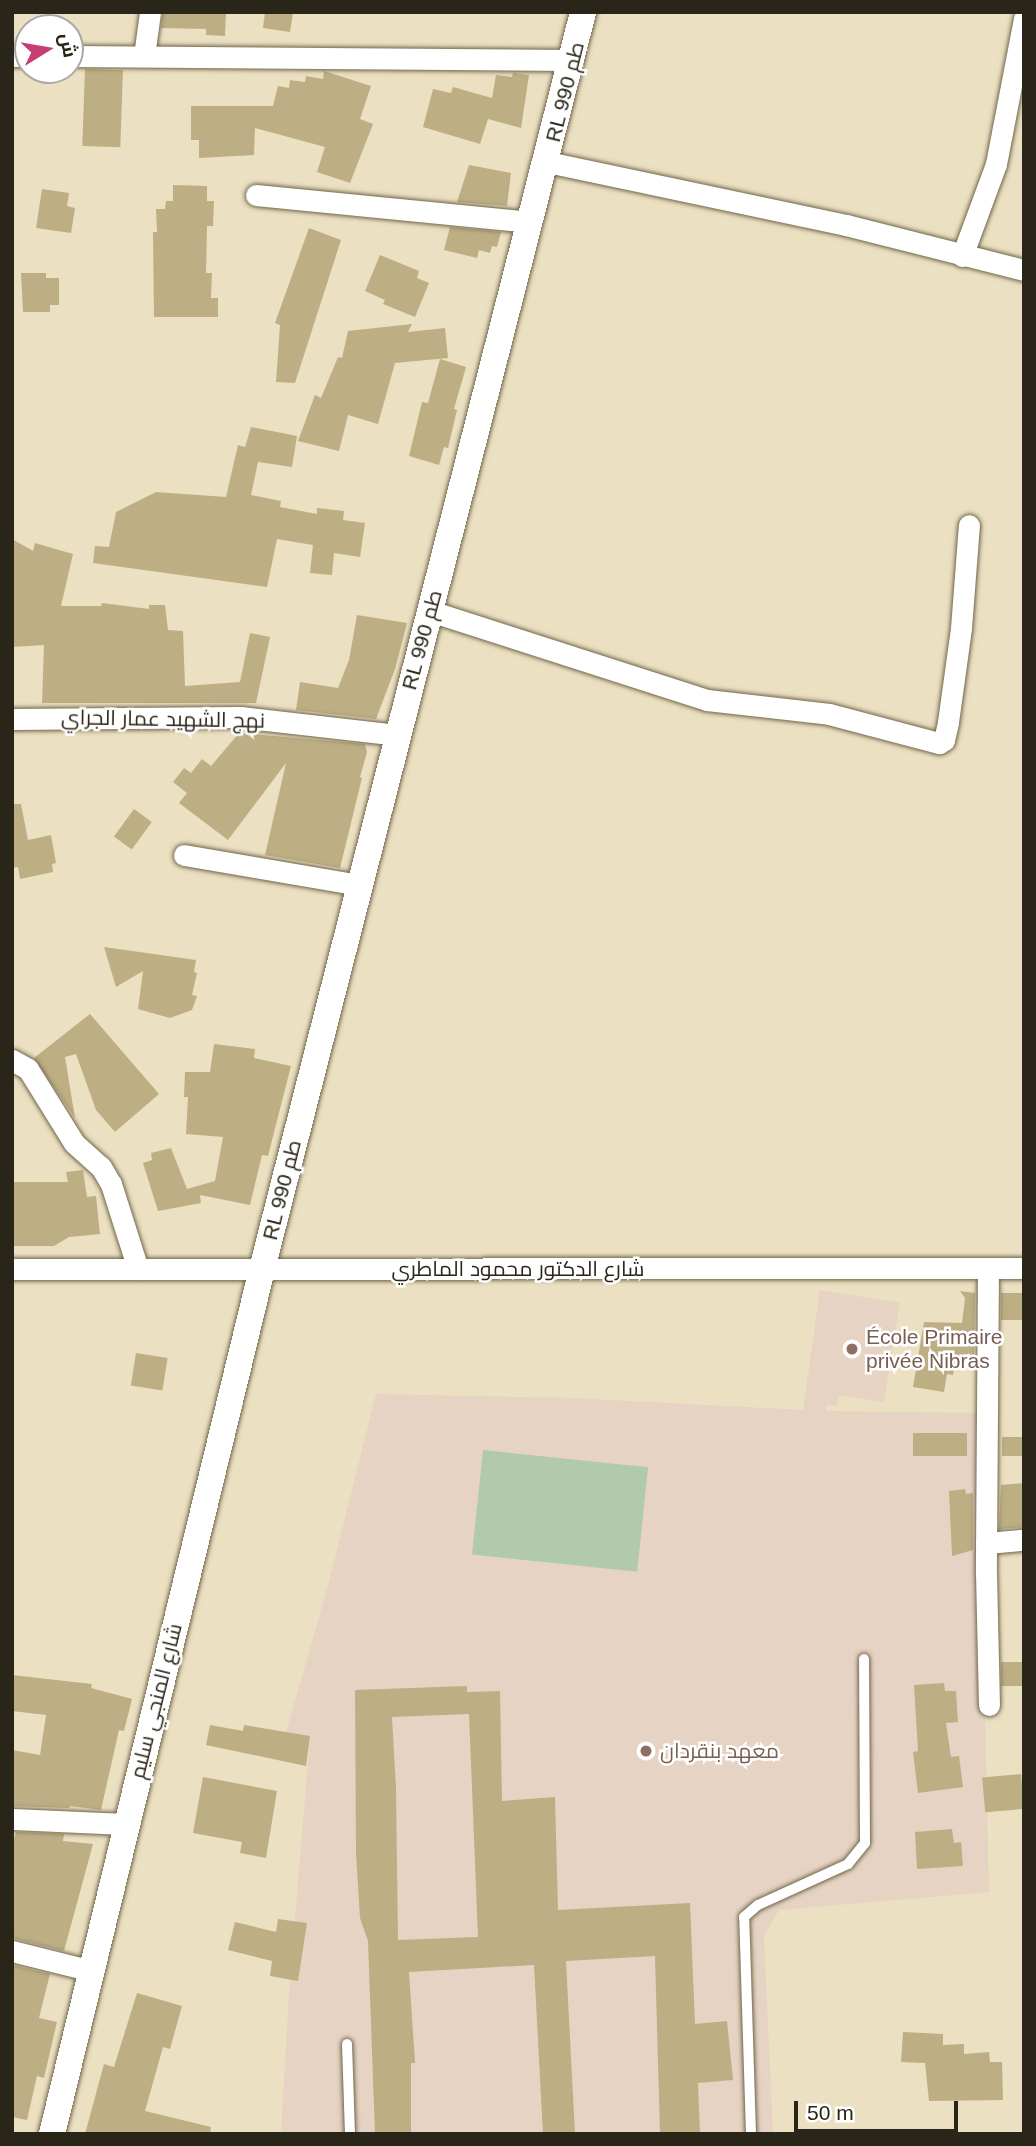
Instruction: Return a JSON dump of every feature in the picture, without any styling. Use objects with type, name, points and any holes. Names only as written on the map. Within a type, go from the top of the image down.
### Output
[{"type":"street","points":[[144,56],[150,12]]},
{"type":"street","name":"RL طم 990","points":[[262,1269],[397,735],[547,162],[583,12]]},
{"type":"street","points":[[962,256],[996,164],[1024,18]]},
{"type":"street","points":[[84,56],[573,60]]},
{"type":"street","points":[[547,162],[846,225],[1024,270]]},
{"type":"street","points":[[256,194],[531,222]]},
{"type":"street","points":[[430,611],[707,699],[816,712],[939,743],[946,735],[957,655],[969,525]]},
{"type":"street","name":"نهج الشهيد عمار الجراي","points":[[12,719],[240,717],[397,735]]},
{"type":"street","points":[[184,855],[359,885]]},
{"type":"street","points":[[12,1060],[28,1069],[74,1143],[101,1167],[111,1184],[138,1269]]},
{"type":"street","points":[[988,1268],[986,1542],[989,1705]]},
{"type":"street","name":"شارع الدكتور محمود الماطري","points":[[12,1269],[1024,1268]]},
{"type":"street","name":"شارع المنجي سليم","points":[[52,2134],[262,1269]]},
{"type":"street","points":[[986,1542],[1024,1540]]},
{"type":"street","points":[[12,1819],[126,1824]]},
{"type":"street","points":[[12,1951],[92,1971]]},
{"type":"lane","points":[[751,2134],[744,1917],[758,1905],[848,1864],[865,1843],[864,1659]]},
{"type":"lane","points":[[347,2043],[350,2134]]},
{"type":"shaded area","name":"معهد بنقردان","points":[[820,1290],[900,1303],[884,1402],[839,1395],[837,1406],[827,1405],[826,1411],[978,1413],[989,1892],[779,1910],[764,1936],[773,2134],[281,2134],[289,1993],[310,1737],[286,1732],[329,1582],[376,1394],[572,1398],[803,1410]]},
{"type":"green space","points":[[483,1450],[648,1467],[637,1572],[472,1554]]},
{"type":"building","points":[[163,12],[226,14],[225,36],[206,35],[206,29],[161,28]]},
{"type":"building","points":[[265,12],[293,12],[290,32],[263,28]]},
{"type":"building","points":[[85,69],[123,70],[120,147],[82,146]]},
{"type":"building","points":[[324,71],[371,86],[360,119],[373,124],[350,183],[317,172],[325,147],[255,128],[254,155],[199,158],[199,140],[191,140],[191,106],[273,106],[278,86],[289,88],[290,80],[305,82],[306,76],[323,79]]},
{"type":"building","points":[[513,73],[529,75],[521,128],[488,119],[480,144],[423,127],[433,89],[451,93],[453,87],[492,98],[496,75],[512,77]]},
{"type":"building","points":[[469,165],[511,173],[507,206],[457,202]]},
{"type":"building","points":[[173,185],[207,186],[207,201],[214,201],[213,226],[207,226],[206,273],[212,273],[211,298],[218,298],[218,317],[154,317],[153,232],[157,232],[156,209],[165,209],[166,201],[173,201]]},
{"type":"building","points":[[42,189],[69,193],[67,206],[75,208],[71,233],[36,228]]},
{"type":"building","points":[[450,227],[501,232],[497,247],[492,246],[490,253],[479,250],[477,258],[444,250]]},
{"type":"building","points":[[309,228],[341,240],[295,383],[276,382],[280,325],[275,323]]},
{"type":"building","points":[[380,255],[419,271],[417,278],[429,283],[415,317],[383,304],[385,300],[365,291]]},
{"type":"building","points":[[21,273],[46,273],[46,278],[59,278],[59,305],[50,305],[50,312],[23,312]]},
{"type":"building","points":[[412,324],[408,332],[445,328],[448,358],[395,363],[378,424],[348,415],[339,451],[298,441],[315,395],[321,398],[338,357],[342,358],[348,331]]},
{"type":"building","points":[[440,359],[466,367],[454,409],[457,410],[448,448],[444,447],[439,465],[409,456],[422,402],[428,403]]},
{"type":"building","points":[[251,427],[297,436],[292,467],[258,462],[251,495],[281,501],[280,507],[317,514],[317,508],[344,511],[343,520],[365,523],[360,557],[334,553],[332,575],[310,573],[313,545],[277,539],[267,587],[93,563],[95,546],[109,547],[116,512],[156,492],[226,497],[238,445],[245,447]]},
{"type":"building","points":[[12,539],[33,551],[35,543],[73,554],[61,606],[101,606],[102,603],[149,609],[149,605],[165,605],[168,630],[183,631],[185,686],[240,682],[250,633],[270,637],[256,703],[42,703],[44,645],[12,647]]},
{"type":"building","points":[[357,615],[407,623],[395,669],[376,719],[296,710],[300,682],[338,688],[349,660]]},
{"type":"building","points":[[239,733],[365,744],[367,752],[360,777],[362,778],[340,868],[265,855],[286,763],[228,840],[179,803],[187,793],[173,782],[184,768],[191,773],[202,759],[211,766]]},
{"type":"building","points":[[12,804],[21,804],[28,840],[51,835],[56,863],[52,864],[53,872],[20,879],[18,867],[12,868]]},
{"type":"building","points":[[134,809],[152,822],[132,849],[114,837]]},
{"type":"building","points":[[104,947],[196,960],[194,972],[197,973],[192,995],[197,996],[192,1010],[170,1018],[138,1009],[143,971],[116,987]]},
{"type":"building","points":[[90,1014],[159,1094],[115,1132],[96,1110],[76,1054],[65,1057],[75,1118],[34,1058]]},
{"type":"building","points":[[214,1044],[255,1049],[254,1058],[291,1066],[268,1156],[262,1155],[250,1205],[200,1195],[201,1203],[158,1211],[143,1163],[152,1160],[151,1153],[171,1148],[187,1189],[215,1181],[223,1137],[186,1134],[188,1097],[184,1097],[185,1072],[210,1072]]},
{"type":"building","points":[[83,1170],[87,1197],[96,1196],[100,1234],[69,1237],[54,1246],[12,1246],[12,1182],[68,1182],[66,1172]]},
{"type":"building","points":[[960,1291],[975,1293],[974,1358],[956,1356],[953,1375],[947,1374],[944,1392],[913,1387],[924,1322],[962,1323],[965,1298]]},
{"type":"building","points":[[1001,1293],[1024,1293],[1024,1320],[1001,1320]]},
{"type":"building","points":[[136,1353],[168,1358],[162,1391],[131,1386]]},
{"type":"building","points":[[913,1433],[967,1433],[967,1456],[913,1456]]},
{"type":"building","points":[[1002,1437],[1024,1437],[1024,1456],[1002,1456]]},
{"type":"building","points":[[1024,1483],[1024,1527],[999,1529],[1001,1485]]},
{"type":"building","points":[[965,1489],[966,1494],[973,1493],[973,1550],[952,1556],[949,1491]]},
{"type":"building","points":[[1001,1662],[1024,1662],[1024,1686],[1001,1686]]},
{"type":"building","points":[[12,1675],[92,1684],[91,1688],[132,1699],[124,1731],[119,1730],[101,1810],[70,1806],[12,1806],[12,1750],[40,1755],[46,1715],[12,1711]]},
{"type":"building","points":[[944,1683],[945,1691],[956,1691],[958,1722],[946,1723],[951,1757],[959,1756],[963,1787],[918,1793],[913,1752],[918,1751],[914,1685]]},
{"type":"building","points":[[467,1686],[467,1692],[500,1691],[502,1801],[555,1797],[558,1910],[690,1903],[695,2024],[727,2021],[733,2080],[698,2083],[700,2134],[660,2134],[655,1956],[566,1961],[575,2134],[543,2134],[534,1965],[409,1972],[415,2063],[411,2063],[411,2134],[375,2134],[368,1941],[360,1918],[356,1853],[355,1690]],"holes":[[[469,1714],[478,1937],[398,1940],[392,1717]]]},
{"type":"building","points":[[210,1725],[243,1731],[244,1725],[310,1736],[306,1766],[206,1745]]},
{"type":"building","points":[[1021,1774],[1024,1809],[985,1812],[982,1777]]},
{"type":"building","points":[[203,1777],[277,1791],[266,1858],[240,1853],[242,1842],[193,1833]]},
{"type":"building","points":[[952,1829],[954,1843],[961,1842],[963,1866],[917,1869],[915,1832]]},
{"type":"building","points":[[16,1832],[64,1834],[63,1841],[93,1844],[64,1951],[12,1938],[12,1845]]},
{"type":"building","points":[[278,1919],[307,1923],[298,1981],[270,1976],[272,1961],[228,1950],[235,1922],[276,1932]]},
{"type":"building","points":[[12,1965],[50,1974],[39,2018],[57,2022],[44,2078],[37,2076],[27,2120],[12,2117]]},
{"type":"building","points":[[137,1993],[182,2006],[170,2049],[163,2047],[145,2111],[211,2127],[210,2134],[85,2134],[104,2064],[114,2067]]},
{"type":"building","points":[[903,2032],[943,2034],[943,2045],[964,2044],[964,2054],[989,2052],[990,2062],[1002,2062],[1003,2100],[929,2101],[925,2063],[901,2062]]},
{"type":"place","name":"École Primaire privée Nibras","points":[[852,1349]]},
{"type":"place","name":"معهد بنقردان","points":[[646,1751]]}]
